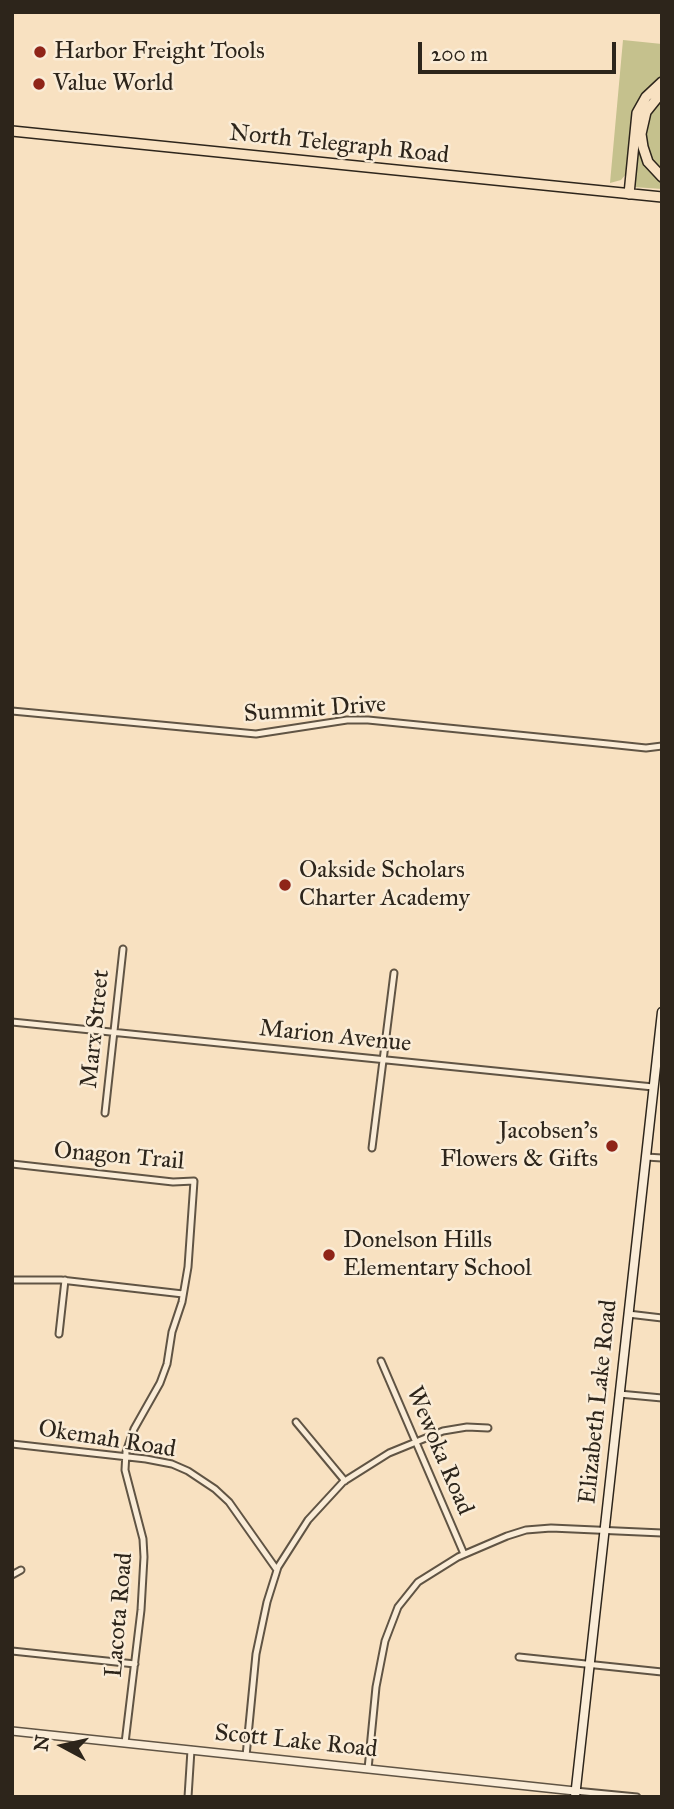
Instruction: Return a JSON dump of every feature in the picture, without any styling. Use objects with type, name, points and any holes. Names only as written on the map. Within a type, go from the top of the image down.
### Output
[{"type":"main road","points":[[629,194],[636,119],[646,97],[662,82]]},
{"type":"main road","points":[[662,92],[646,112],[641,134],[648,162],[662,177]]},
{"type":"main road","name":"North Telegraph Road","points":[[12,131],[662,197]]},
{"type":"main road","name":"Elizabeth Lake Road","points":[[575,1794],[662,1012]]},
{"type":"street","name":"Summit Drive","points":[[12,711],[256,734],[347,720],[368,720],[646,748],[662,746]]},
{"type":"street","name":"Marx Street","points":[[105,1113],[123,949]]},
{"type":"street","points":[[372,1148],[394,973]]},
{"type":"street","name":"Marion Avenue","points":[[12,1021],[653,1087]]},
{"type":"street","points":[[646,1157],[662,1158]]},
{"type":"street","name":"Onagon Trail","points":[[12,1164],[173,1182],[194,1181],[183,1294]]},
{"type":"street","points":[[12,1280],[65,1280],[183,1294]]},
{"type":"street","points":[[60,1334],[65,1280]]},
{"type":"street","name":"Lacota Road","points":[[125,1743],[144,1557],[144,1539],[125,1470],[126,1457],[134,1429],[167,1364],[172,1332],[183,1294]]},
{"type":"street","points":[[628,1314],[662,1318]]},
{"type":"street","name":"Wewoka Road","points":[[381,1361],[464,1554]]},
{"type":"street","points":[[619,1394],[662,1398]]},
{"type":"street","points":[[296,1422],[345,1481]]},
{"type":"street","points":[[246,1756],[258,1640],[277,1570],[308,1520],[345,1481],[389,1453],[443,1430],[488,1428]]},
{"type":"street","name":"Okemah Road","points":[[12,1444],[172,1464],[199,1477],[215,1489],[239,1514],[277,1570]]},
{"type":"street","points":[[368,1769],[376,1687],[385,1641],[398,1607],[418,1582],[464,1554],[507,1535],[526,1530],[551,1528],[662,1533]]},
{"type":"street","points":[[12,1575],[21,1570]]},
{"type":"street","points":[[12,1651],[135,1664]]},
{"type":"street","points":[[519,1657],[662,1672]]},
{"type":"street","name":"Scott Lake Road","points":[[12,1731],[575,1794]]},
{"type":"street","points":[[188,1797],[191,1750]]},
{"type":"street","points":[[575,1794],[638,1797]]},
{"type":"shaded area","points":[[623,40],[662,44],[662,80],[647,92],[627,173],[621,180],[610,183]]},
{"type":"shaded area","points":[[662,86],[644,110],[646,164],[662,182],[662,189],[634,187],[637,123],[646,102]]},
{"type":"shaded area","points":[[662,96],[662,174],[650,160],[644,133],[649,113]]},
{"type":"place","name":"Harbor Freight Tools","points":[[40,52]]},
{"type":"place","name":"Value World","points":[[39,84]]},
{"type":"place","name":"Oakside Scholars Charter Academy","points":[[285,885]]},
{"type":"place","name":"Jacobsen's Flowers & Gifts","points":[[612,1146]]},
{"type":"place","name":"Donelson Hills Elementary School","points":[[329,1255]]}]
